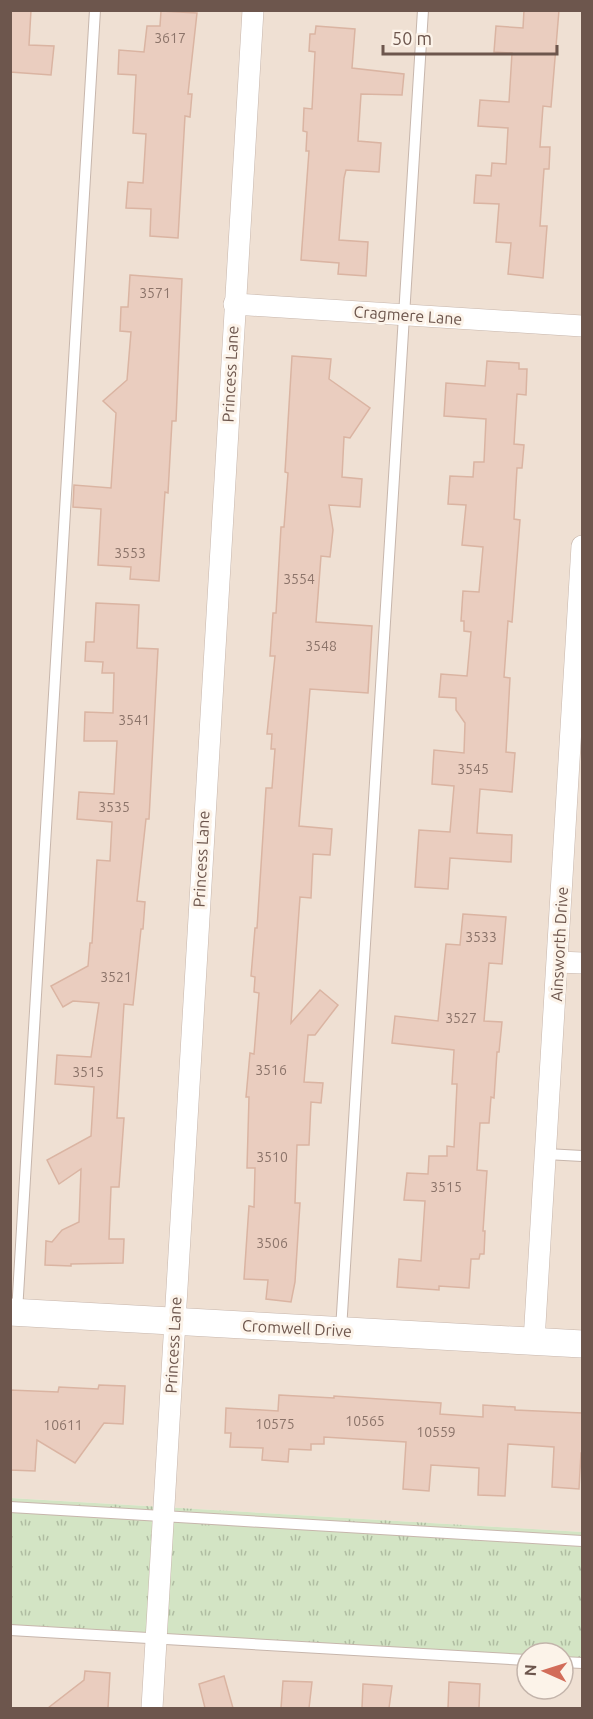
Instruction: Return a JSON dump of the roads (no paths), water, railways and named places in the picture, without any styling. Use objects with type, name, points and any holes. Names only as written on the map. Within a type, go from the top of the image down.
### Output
[{"type":"street","name":"Princess Lane","points":[[152,1708],[253,10]]},
{"type":"street","name":"Cragmere Lane","points":[[234,303],[582,326]]},
{"type":"street","name":"Ainsworth Drive","points":[[534,1341],[582,546]]},
{"type":"street","points":[[558,962],[582,963]]},
{"type":"street","name":"Cromwell Drive","points":[[14,1312],[582,1344]]},
{"type":"lane","points":[[14,1312],[95,10]]},
{"type":"lane","points":[[341,1330],[423,10]]},
{"type":"lane","points":[[546,1154],[582,1156]]},
{"type":"lane","points":[[10,1507],[582,1541]]},
{"type":"lane","points":[[10,1630],[515,1659]]}]
